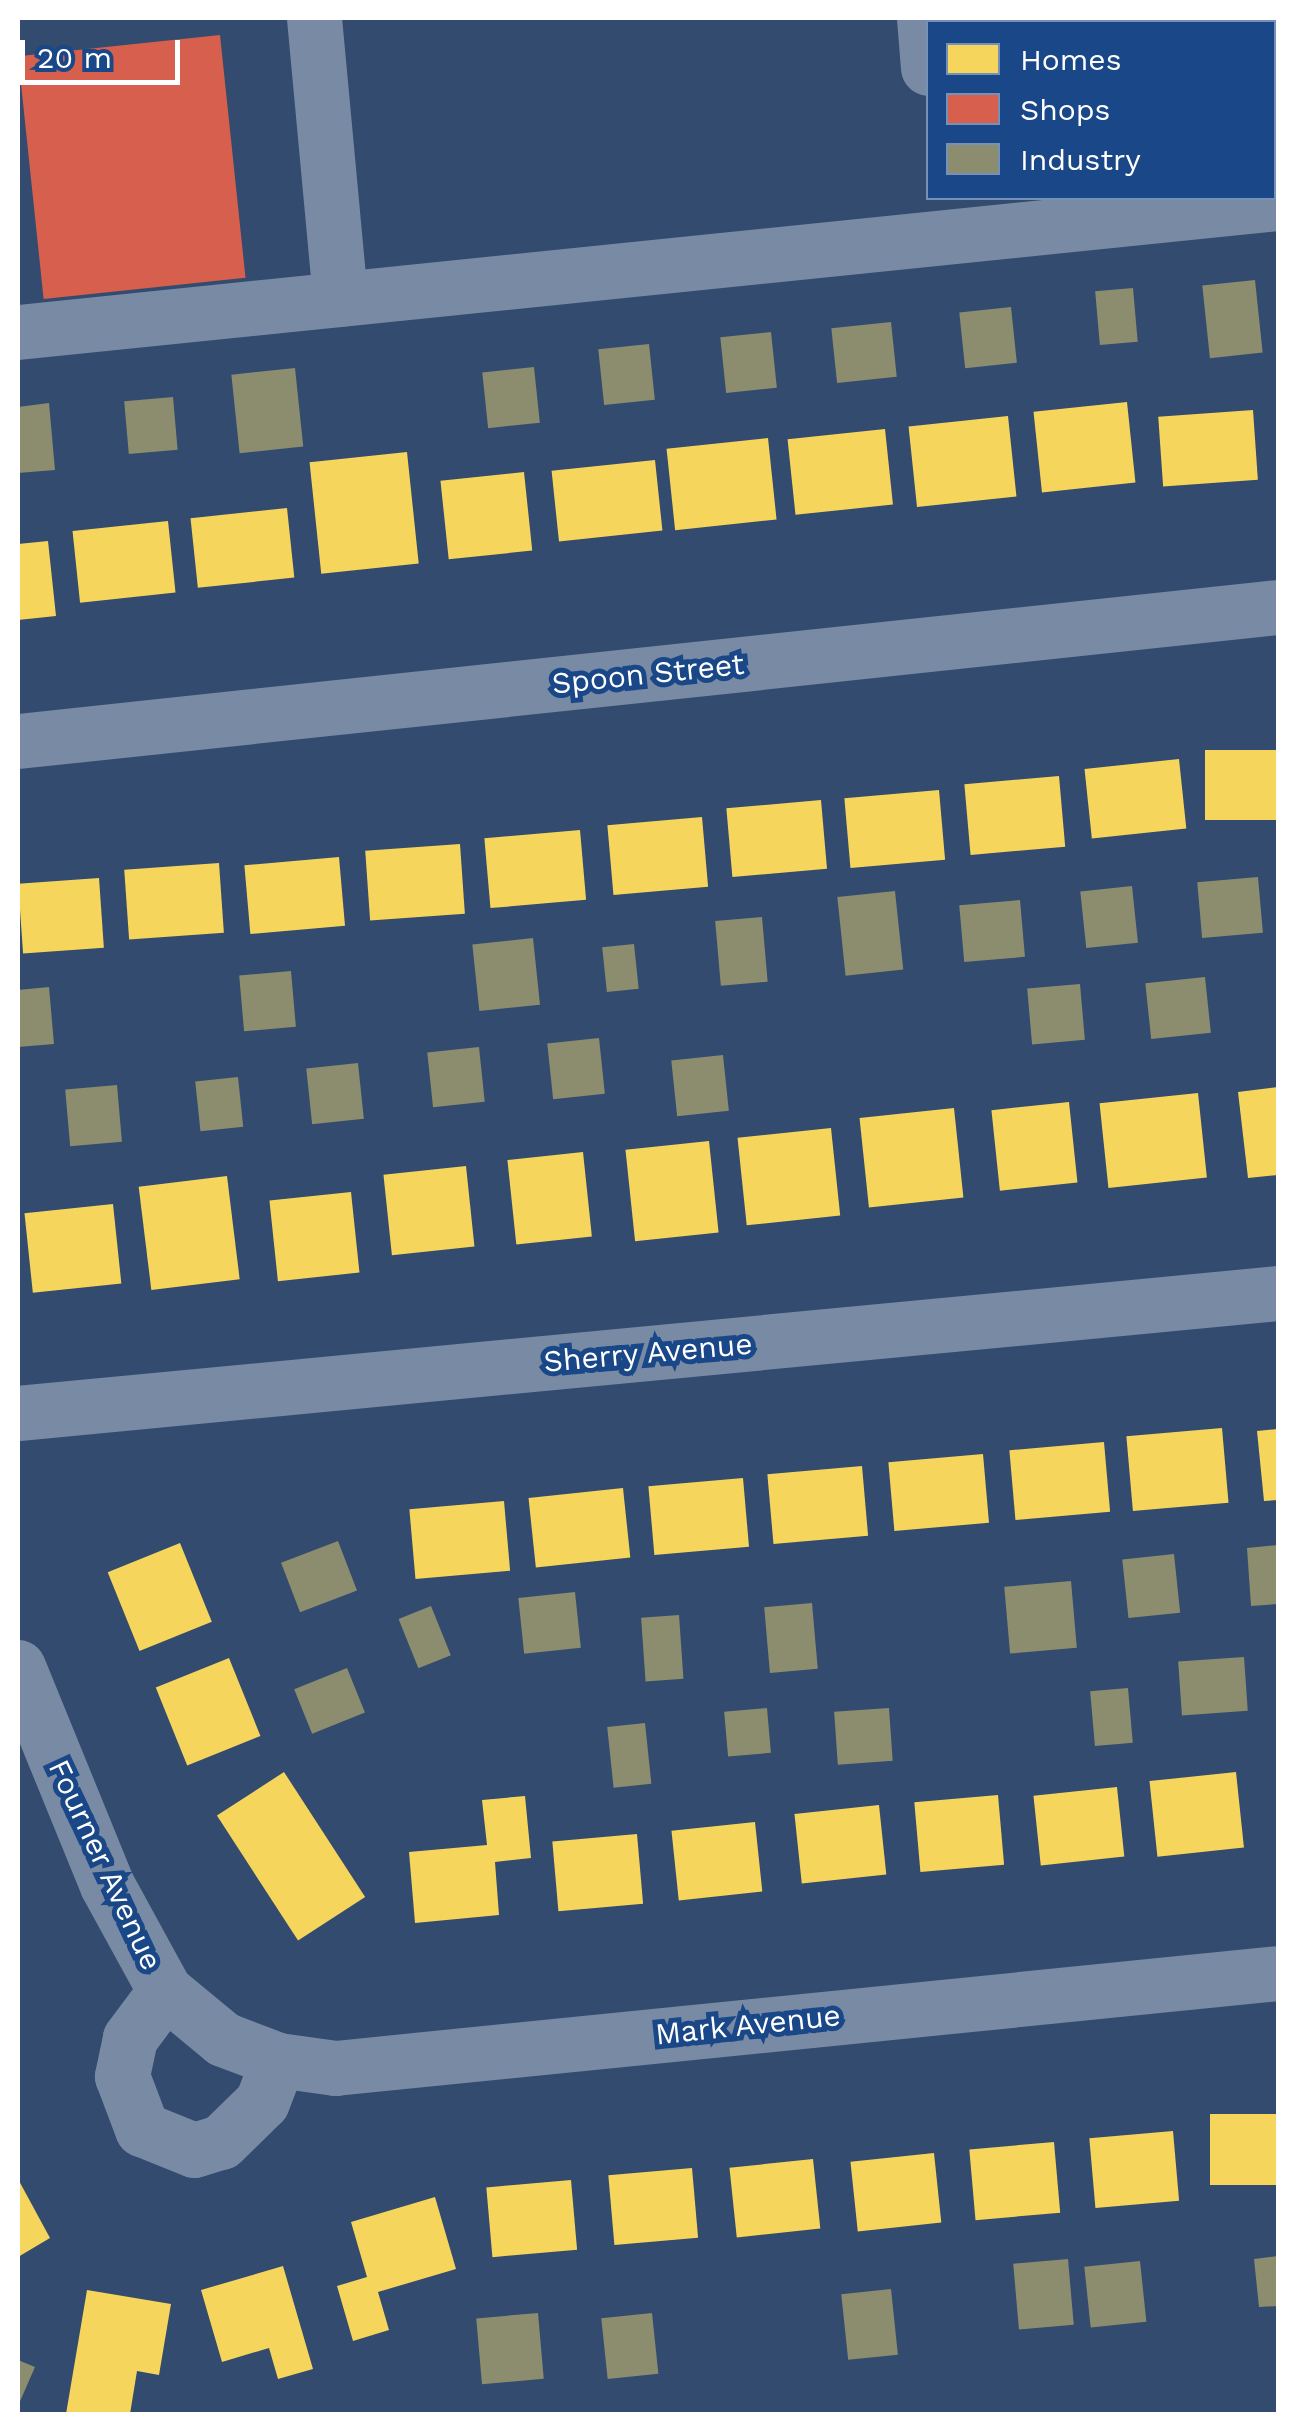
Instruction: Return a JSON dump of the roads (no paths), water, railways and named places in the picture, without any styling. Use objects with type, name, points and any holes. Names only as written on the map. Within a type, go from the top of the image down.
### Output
[{"type":"street","points":[[314,18],[340,299]]},
{"type":"street","points":[[924,18],[926,43]]},
{"type":"street","points":[[18,332],[340,299],[942,217],[1278,203]]},
{"type":"street","name":"Spoon Street","points":[[18,741],[1278,607]]},
{"type":"street","name":"Sherry Avenue","points":[[18,1413],[1278,1293]]},
{"type":"street","name":"Fourner Avenue","points":[[18,1667],[107,1885],[165,1991],[223,2039]]},
{"type":"street","name":"Mark Avenue","points":[[223,2039],[278,2060],[335,2068],[1278,1974]]},
{"type":"street","points":[[165,1991],[130,2038],[122,2076],[142,2129],[194,2150],[222,2142],[262,2102],[278,2060]]}]
